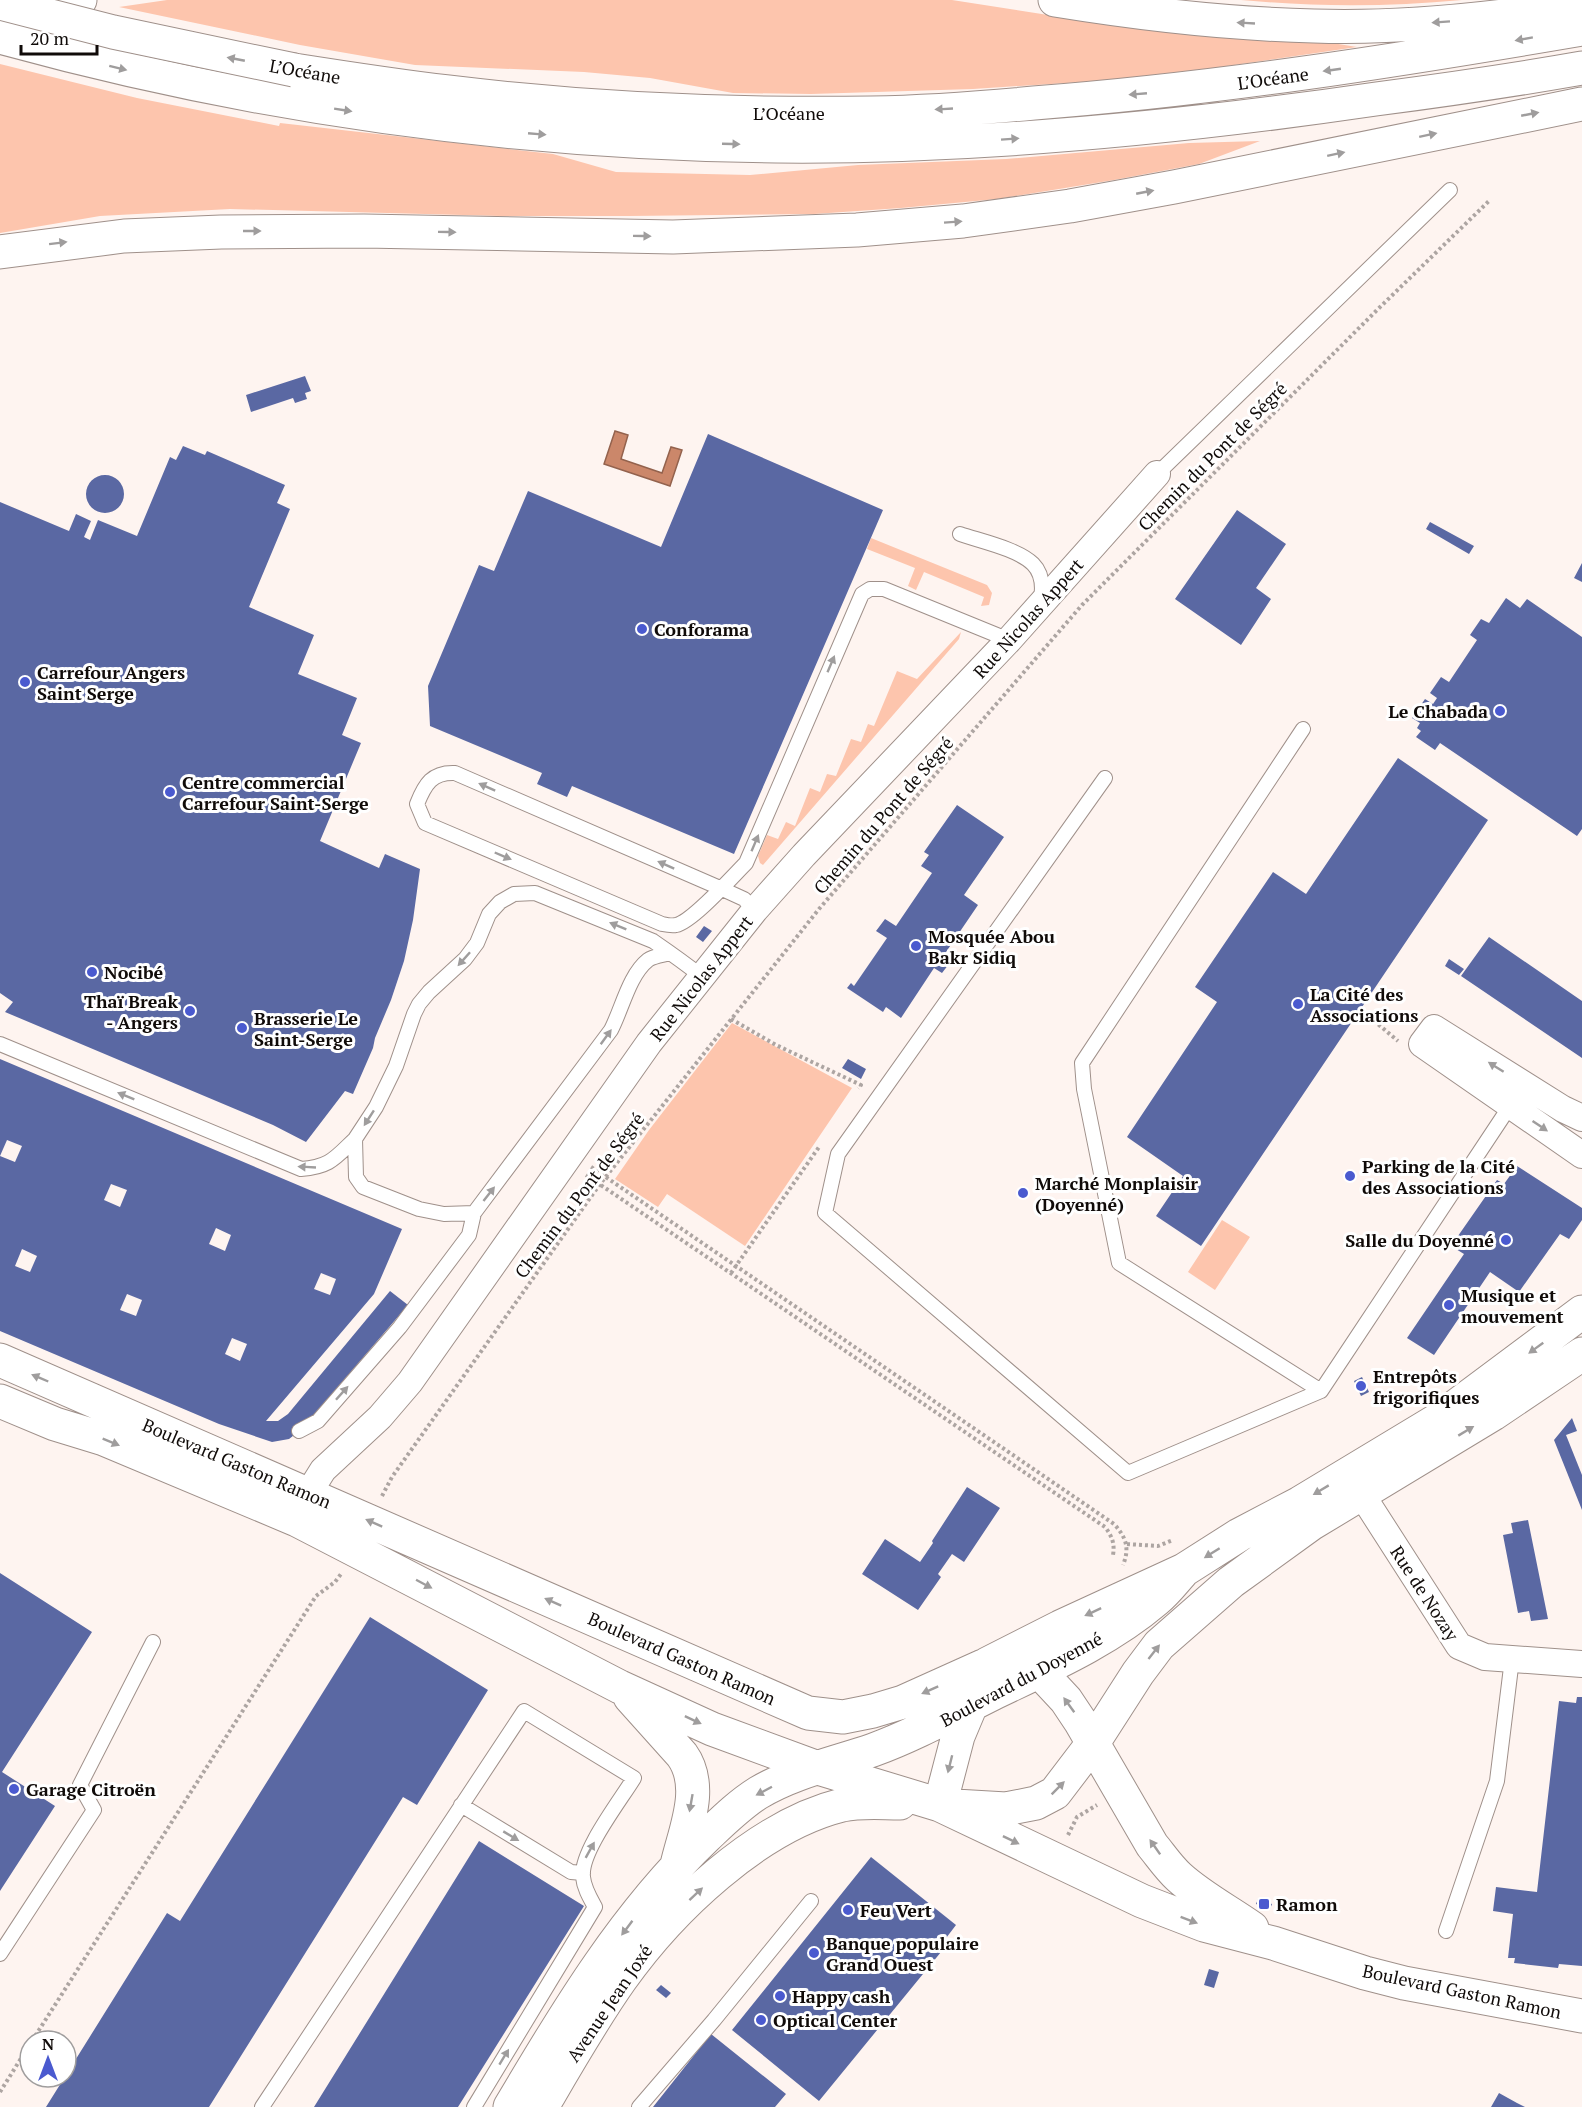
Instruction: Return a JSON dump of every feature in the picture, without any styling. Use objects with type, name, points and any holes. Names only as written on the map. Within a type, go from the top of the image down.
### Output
[{"type":"main road","points":[[0,21],[80,0]]},
{"type":"main road","points":[[1056,0],[1112,9],[1226,21],[1314,27],[1389,26],[1473,20],[1582,5]]},
{"type":"main road","name":"L’Océane","points":[[0,3],[113,32],[294,70],[447,92],[610,107],[740,113],[873,113],[974,108],[1186,89],[1416,58],[1582,29]]},
{"type":"main road","name":"L’Océane","points":[[0,37],[139,73],[285,101],[476,128],[578,138],[777,146],[880,145],[987,140],[1138,129],[1326,106],[1582,68]]},
{"type":"main road","points":[[0,252],[124,236],[221,232],[364,231],[673,237],[857,230],[963,222],[1174,187],[1582,104]]},
{"type":"main road","name":"Boulevard du Doyenné","points":[[983,1666],[1060,1627],[1184,1570],[1239,1535],[1300,1503],[1436,1421],[1582,1312]]},
{"type":"main road","name":"Boulevard du Doyenné","points":[[940,1805],[1006,1809],[1036,1803],[1055,1793],[1094,1743],[1138,1673],[1159,1645],[1231,1582],[1303,1530],[1493,1414],[1582,1354]]},
{"type":"main road","name":"Boulevard Gaston Ramon","points":[[0,1360],[302,1507],[620,1687],[712,1729],[829,1764],[940,1805],[1142,1901],[1204,1925],[1273,1943],[1365,1973],[1404,1983],[1582,2016]]},
{"type":"main road","name":"Boulevard Gaston Ramon","points":[[0,1401],[56,1424],[302,1507],[808,1713],[843,1717],[873,1711],[903,1702],[983,1666],[1020,1665],[1038,1671],[1066,1700],[1094,1743],[1152,1845],[1167,1864],[1179,1877],[1211,1902],[1273,1943]]},
{"type":"main road","name":"Boulevard du Doyenné","points":[[1362,1494],[1361,1482],[1366,1477],[1410,1449],[1436,1421]]},
{"type":"main road","name":"Boulevard du Doyenné","points":[[829,1764],[912,1734],[1073,1655],[1136,1617],[1158,1598],[1184,1570]]},
{"type":"main road","points":[[620,1687],[682,1755],[688,1763],[693,1778],[692,1800],[677,1865]]},
{"type":"main road","points":[[940,1805],[958,1736],[971,1705]]},
{"type":"main road","name":"Avenue Jean Joxé","points":[[510,2107],[580,1995],[625,1930],[677,1865],[730,1815],[758,1793],[829,1764]]},
{"type":"main road","name":"Avenue Jean Joxé","points":[[542,2107],[608,1998],[650,1942],[672,1917],[744,1854],[806,1817],[843,1805],[873,1802],[940,1805]]},
{"type":"street","name":"Rue Nicolas Appert","points":[[302,1507],[323,1470],[380,1417],[410,1382],[650,1043],[755,910],[812,846],[1009,640],[1157,474]]},
{"type":"street","points":[[1582,1118],[1563,1109],[1434,1028],[1422,1044],[1582,1155]]},
{"type":"street","points":[[1510,1106],[1524,1085]]},
{"type":"street","name":"Rue de Nozay","points":[[1362,1494],[1458,1646],[1485,1657],[1582,1664]]},
{"type":"lane","points":[[1157,474],[1450,190]]},
{"type":"lane","points":[[960,534],[1020,555],[1035,565],[1043,584],[1041,604]]},
{"type":"lane","points":[[755,910],[744,899],[720,888],[455,773],[442,772],[431,780],[422,791],[417,804],[425,823],[662,924],[676,926],[687,921],[720,888],[746,863],[862,594],[870,589],[884,589],[1009,640]]},
{"type":"lane","points":[[1304,729],[1082,1063],[1084,1089],[1119,1263],[1321,1391]]},
{"type":"lane","points":[[1105,778],[838,1154],[825,1213],[1128,1473],[1321,1391],[1510,1106]]},
{"type":"lane","points":[[0,1044],[301,1169],[319,1168],[332,1161],[355,1139],[376,1107],[396,1066],[419,1004],[465,959],[477,943],[489,914],[500,902],[514,894],[535,893],[653,941],[702,976]]},
{"type":"lane","points":[[299,1431],[318,1421],[400,1327],[469,1234],[474,1213],[611,1030],[632,979],[639,969],[650,958],[670,952]]},
{"type":"lane","points":[[355,1139],[356,1177],[363,1187],[427,1211],[444,1214],[474,1213]]},
{"type":"lane","points":[[0,1954],[94,1810],[80,1785],[153,1642]]},
{"type":"lane","points":[[1446,1931],[1497,1781],[1512,1659]]},
{"type":"lane","points":[[262,2107],[524,1711],[634,1778],[589,1850],[583,1866],[585,1889],[595,1907],[474,2107]]},
{"type":"lane","points":[[461,1805],[571,1872],[583,1873]]},
{"type":"lane","points":[[639,2107],[714,2020],[811,1901]]},
{"type":"path","name":"Chemin du Pont de Ségré","points":[[381,1497],[392,1477],[600,1184],[819,909],[1082,605],[1490,200]]},
{"type":"path","points":[[731,1019],[776,1045],[861,1085],[854,1095]]},
{"type":"path","points":[[731,1273],[822,1142]]},
{"type":"path","points":[[572,1153],[1114,1524],[1121,1531],[1127,1544]]},
{"type":"path","points":[[586,1174],[1105,1527],[1113,1542],[1113,1555]]},
{"type":"path","points":[[39,2029],[316,1596],[335,1582],[346,1565]]},
{"type":"path","points":[[1067,1837],[1077,1817],[1100,1803]]},
{"type":"path","points":[[0,2092],[18,2063]]},
{"type":"shaded area","points":[[167,0],[952,0],[1138,29],[1301,38],[1357,47],[1214,68],[1098,81],[973,89],[811,94],[733,93],[650,78],[584,72],[415,65],[300,45],[119,7]]},
{"type":"shaded area","points":[[1241,0],[1462,0],[1351,5]]},
{"type":"shaded area","points":[[0,64],[137,98],[279,126],[280,123],[553,154],[616,172],[750,175],[858,165],[1006,159],[1189,143],[1260,141],[1199,164],[1114,180],[997,199],[901,208],[814,214],[629,216],[501,216],[230,209],[100,216],[0,233]]},
{"type":"shaded area","points":[[615,431],[628,435],[621,459],[662,473],[671,447],[682,450],[670,486],[604,464]]},
{"type":"shaded area","points":[[871,538],[987,585],[992,593],[989,605],[981,606],[984,597],[924,572],[916,590],[908,586],[915,568],[867,549]]},
{"type":"shaded area","points":[[961,632],[959,639],[763,865],[760,863],[758,856],[767,835],[778,839],[786,822],[795,826],[810,788],[820,792],[827,774],[836,776],[851,739],[861,742],[868,724],[874,726],[897,671],[917,679]]},
{"type":"shaded area","points":[[732,1023],[852,1088],[745,1246],[667,1194],[658,1207],[615,1179],[649,1130]]},
{"type":"shaded area","points":[[1222,1220],[1250,1237],[1215,1290],[1188,1272]]},
{"type":"building","points":[[305,376],[311,391],[305,393],[307,399],[295,403],[293,398],[251,412],[246,395]]},
{"type":"building","name":"Conforama","points":[[708,434],[883,510],[734,854],[572,786],[567,797],[537,784],[542,773],[430,726],[428,686],[479,565],[494,571],[528,491],[661,547]]},
{"type":"building","name":"Centre commercial Carrefour Saint-Serge","points":[[183,446],[205,455],[207,451],[285,485],[277,503],[290,509],[249,607],[314,635],[298,674],[357,698],[342,735],[361,743],[320,841],[379,868],[385,854],[420,869],[413,920],[404,961],[373,1048],[353,1094],[345,1091],[306,1142],[273,1125],[5,1012],[13,1002],[0,993],[0,502],[69,531],[76,514],[91,521],[84,537],[90,540],[98,520],[137,536],[170,457],[176,460]]},
{"type":"building","points":[[105,475],[119,480],[124,494],[119,508],[105,513],[91,508],[86,494],[91,480]]},
{"type":"building","points":[[1237,510],[1286,544],[1256,588],[1271,599],[1241,645],[1175,599]]},
{"type":"building","points":[[1430,522],[1474,546],[1469,554],[1426,529]]},
{"type":"building","points":[[1582,563],[1582,582],[1574,578]]},
{"type":"building","name":"Le Chabada","points":[[1506,598],[1520,608],[1527,599],[1582,637],[1582,829],[1577,836],[1440,743],[1435,750],[1416,737],[1421,731],[1417,728],[1420,723],[1412,718],[1425,699],[1433,704],[1437,698],[1430,693],[1441,677],[1449,682],[1477,640],[1470,635],[1481,619],[1489,623]]},
{"type":"building","name":"La Cité des Associations","points":[[1398,758],[1488,820],[1201,1246],[1156,1216],[1183,1176],[1127,1137],[1217,1002],[1195,987],[1273,872],[1306,894]]},
{"type":"building","name":"Mosquée Abou Bakr Sidiq","points":[[957,805],[1004,837],[964,895],[978,905],[944,955],[952,960],[942,973],[934,968],[901,1018],[886,1007],[883,1012],[847,988],[851,983],[854,986],[887,938],[876,931],[885,919],[896,926],[932,873],[921,866],[929,855],[924,852]]},
{"type":"building","points":[[704,926],[712,931],[703,942],[696,937]]},
{"type":"building","points":[[1489,937],[1582,1001],[1582,1058],[1461,976]]},
{"type":"building","points":[[1449,959],[1464,969],[1459,975],[1445,966]]},
{"type":"building","points":[[0,1059],[402,1229],[374,1294],[266,1421],[278,1421],[288,1414],[390,1291],[408,1305],[302,1429],[289,1439],[272,1442],[219,1424],[0,1331]],"holes":[[[7,1140],[22,1146],[15,1162],[0,1156]],[[111,1184],[127,1190],[120,1207],[104,1200]],[[216,1228],[231,1235],[225,1251],[209,1244]],[[22,1249],[37,1256],[30,1272],[15,1266]],[[321,1273],[336,1279],[330,1295],[314,1289]],[[127,1294],[142,1300],[136,1316],[120,1310]],[[232,1338],[247,1344],[240,1361],[225,1354]]]},
{"type":"building","points":[[848,1059],[866,1069],[861,1079],[842,1068]]},
{"type":"building","points":[[1517,1166],[1582,1208],[1582,1220],[1569,1239],[1560,1234],[1519,1292],[1490,1272],[1434,1355],[1407,1338],[1464,1254],[1451,1246],[1497,1180],[1504,1184]]},
{"type":"building","name":"Entrepôts frigorifiques","points":[[1362,1377],[1369,1392],[1361,1396],[1354,1381]]},
{"type":"building","points":[[1572,1418],[1577,1431],[1566,1435],[1582,1475],[1582,1510],[1554,1440]]},
{"type":"building","points":[[967,1487],[1000,1508],[964,1562],[952,1554],[938,1574],[941,1577],[918,1610],[862,1574],[885,1539],[920,1562]]},
{"type":"building","points":[[1528,1520],[1548,1619],[1531,1621],[1529,1611],[1518,1613],[1503,1535],[1513,1533],[1511,1523]]},
{"type":"building","points":[[0,1573],[92,1632],[2,1772],[55,1806],[0,1891]]},
{"type":"building","points":[[370,1617],[488,1690],[417,1805],[403,1797],[209,2107],[46,2107],[57,2089],[78,2089],[78,2056],[167,1913],[180,1921]]},
{"type":"building","points":[[1577,1697],[1582,1697],[1582,1966],[1559,1964],[1558,1968],[1514,1963],[1515,1958],[1508,1958],[1513,1914],[1493,1911],[1496,1887],[1537,1892],[1559,1701],[1576,1703]]},
{"type":"building","points":[[479,1841],[584,1906],[458,2107],[314,2107]]},
{"type":"building","points":[[871,1857],[956,1925],[937,1950],[941,1952],[819,2101],[732,2030]]},
{"type":"building","points":[[1258,1899],[1272,1904],[1270,1909],[1256,1904]]},
{"type":"building","points":[[1209,1969],[1219,1972],[1214,1988],[1204,1985]]},
{"type":"building","points":[[661,1985],[671,1993],[666,1998],[656,1990]]},
{"type":"building","points":[[711,2034],[786,2094],[775,2107],[653,2107]]},
{"type":"building","points":[[1499,2093],[1517,2103],[1525,2107],[1491,2107]]},
{"type":"place","name":"Conforama","points":[[642,629]]},
{"type":"place","name":"Carrefour Angers Saint Serge","points":[[25,682]]},
{"type":"place","name":"Le Chabada","points":[[1500,711]]},
{"type":"place","name":"Centre commercial Carrefour Saint-Serge","points":[[170,792]]},
{"type":"place","name":"Mosquée Abou Bakr Sidiq","points":[[916,946]]},
{"type":"place","name":"Nocibé","points":[[92,972]]},
{"type":"place","name":"La Cité des Associations","points":[[1298,1004]]},
{"type":"place","name":"Thaï Break - Angers","points":[[190,1011]]},
{"type":"place","name":"Brasserie Le Saint-Serge","points":[[242,1028]]},
{"type":"place","name":"Parking de la Cité des Associations","points":[[1350,1176]]},
{"type":"place","name":"Marché Monplaisir (Doyenné)","points":[[1023,1193]]},
{"type":"place","name":"Salle du Doyenné","points":[[1506,1240]]},
{"type":"place","name":"Musique et mouvement","points":[[1449,1305]]},
{"type":"place","name":"Entrepôts frigorifiques","points":[[1361,1386]]},
{"type":"place","name":"Garage Citroën","points":[[14,1789]]},
{"type":"place","name":"Ramon","points":[[1264,1904]]},
{"type":"place","name":"Feu Vert","points":[[848,1910]]},
{"type":"place","name":"Banque populaire Grand Ouest","points":[[814,1953]]},
{"type":"place","name":"Happy cash","points":[[780,1996]]},
{"type":"place","name":"Optical Center","points":[[761,2020]]}]
